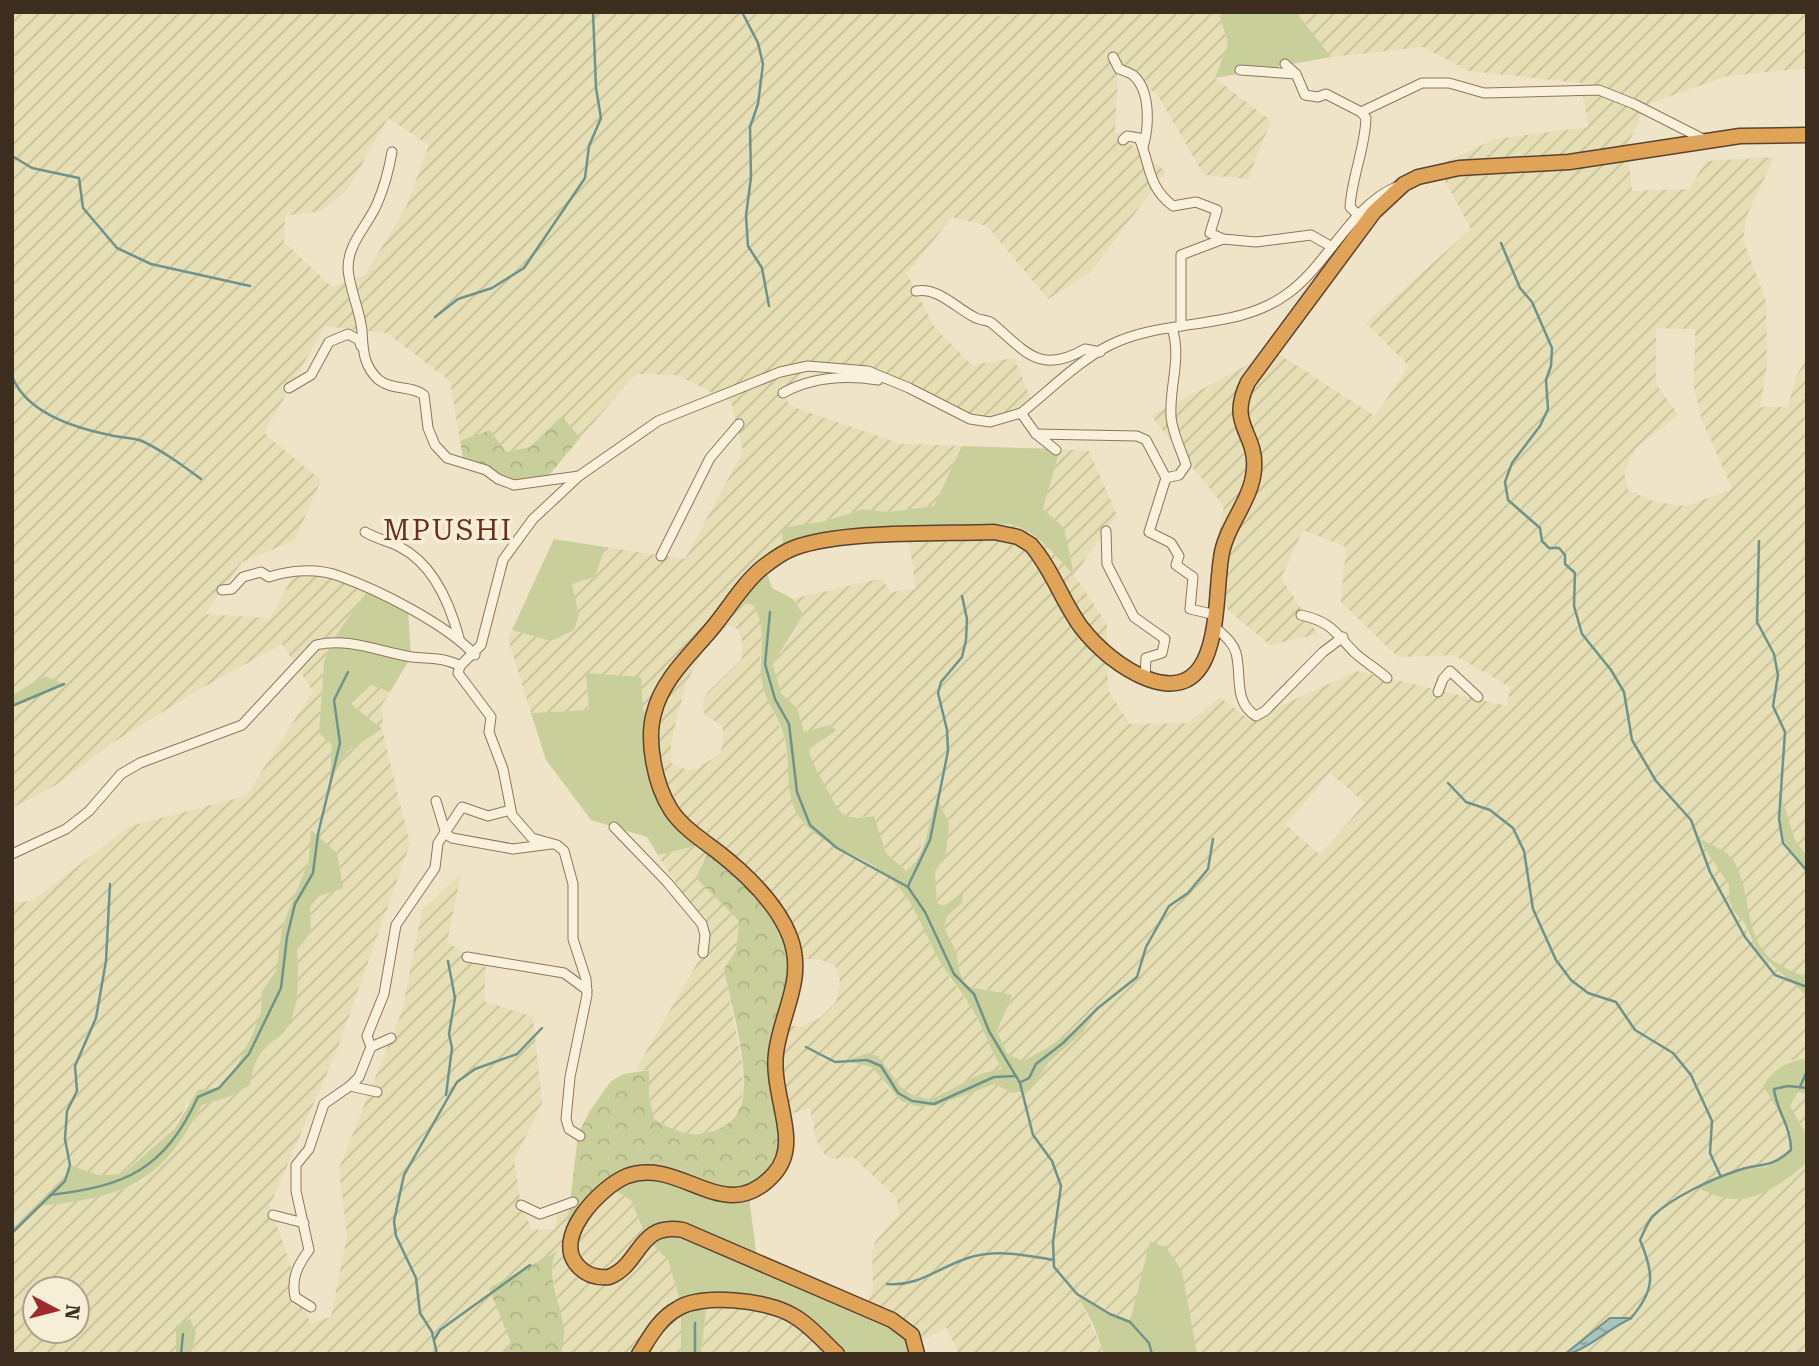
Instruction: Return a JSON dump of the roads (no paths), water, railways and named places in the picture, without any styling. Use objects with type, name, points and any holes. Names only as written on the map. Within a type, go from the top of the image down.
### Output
[{"type":"highway","points":[[917,1354],[912,1335],[892,1320],[683,1230],[665,1228],[654,1232],[628,1263],[609,1277],[590,1275],[579,1268],[572,1257],[569,1241],[576,1225],[605,1191],[625,1177],[651,1173],[675,1178],[723,1195],[744,1194],[757,1189],[774,1174],[786,1148],[775,1070],[778,1038],[795,987],[797,967],[791,939],[778,914],[743,872],[671,810],[655,763],[652,736],[653,713],[669,680],[752,577],[788,550],[831,539],[995,532],[1023,539],[1037,552],[1091,638],[1119,663],[1145,678],[1174,684],[1188,680],[1205,657],[1215,621],[1223,543],[1254,471],[1250,446],[1240,421],[1241,396],[1248,382],[1354,238],[1404,184],[1445,169],[1570,162],[1756,134],[1807,135]]},
{"type":"highway","points":[[639,1354],[662,1320],[676,1309],[694,1302],[730,1301],[759,1303],[790,1313],[837,1354]]},
{"type":"street","points":[[1113,57],[1119,69],[1134,76],[1143,90],[1149,127],[1143,147]]},
{"type":"street","points":[[1285,64],[1296,74],[1305,95],[1318,97],[1326,94],[1361,112],[1366,118],[1365,136],[1351,185],[1350,207],[1359,216]]},
{"type":"street","points":[[1240,70],[1296,74]]},
{"type":"street","points":[[1361,112],[1422,83],[1449,83],[1484,93],[1599,90],[1634,104],[1707,141]]},
{"type":"street","points":[[1123,140],[1127,136],[1139,138],[1151,181],[1159,195],[1174,206],[1196,202],[1217,210],[1210,233],[1223,239],[1255,243],[1311,235],[1332,247]]},
{"type":"street","points":[[361,348],[360,313],[350,281],[349,258],[377,204],[392,152]]},
{"type":"street","points":[[580,1136],[569,1129],[566,1119],[587,990],[582,961],[573,939],[575,905],[569,864],[564,851],[553,844],[532,838],[510,810],[503,769],[489,732],[491,717],[458,674],[460,666],[475,655],[486,634],[503,560],[533,519],[579,476],[657,421],[780,372],[808,366],[849,368],[890,381],[970,419],[990,422],[1021,413],[1100,352],[1135,337],[1248,315],[1267,306],[1300,283],[1382,193],[1404,184]]},
{"type":"street","points":[[1166,478],[1179,475],[1186,465],[1177,445],[1171,418],[1181,255],[1223,239]]},
{"type":"street","points":[[916,291],[935,293],[976,319],[991,321],[1032,358],[1065,361],[1085,349],[1100,352]]},
{"type":"street","points":[[289,388],[311,375],[329,342],[348,334],[359,340],[368,366],[380,380],[393,387],[417,390],[424,395],[428,428],[435,445],[447,458],[486,470],[498,480],[514,485],[579,476]]},
{"type":"street","points":[[783,393],[798,384],[849,376],[890,381]]},
{"type":"street","points":[[1021,413],[1036,434],[1056,450]]},
{"type":"street","points":[[661,556],[710,458],[739,424]]},
{"type":"street","points":[[1036,434],[1143,438],[1166,478],[1149,532],[1171,543],[1180,556],[1176,565],[1193,577],[1190,609],[1215,621],[1236,652],[1242,699],[1248,710],[1256,716],[1265,711],[1323,652],[1343,636]]},
{"type":"street","points":[[1106,531],[1107,564],[1134,617],[1165,639],[1162,653],[1146,658],[1145,678]]},
{"type":"street","points":[[365,532],[382,542],[401,547],[414,556],[439,586],[459,638]]},
{"type":"street","points":[[222,590],[232,589],[243,577],[261,572],[269,577],[296,571],[338,575],[459,638],[475,655]]},
{"type":"street","points":[[1301,614],[1326,622],[1343,636],[1355,653],[1387,678]]},
{"type":"street","points":[[12,854],[66,829],[89,811],[121,774],[140,763],[242,726],[316,645],[331,641],[366,645],[411,657],[450,660],[460,666]]},
{"type":"street","points":[[1438,692],[1443,679],[1450,671],[1478,697]]},
{"type":"street","points":[[436,801],[446,834],[461,841],[487,847],[533,848],[553,844]]},
{"type":"street","points":[[311,1307],[295,1297],[293,1285],[298,1265],[309,1250],[296,1191],[296,1165],[309,1149],[324,1104],[359,1077],[371,1046],[367,1036],[384,994],[396,925],[435,868],[438,843],[462,807],[488,816],[510,810]]},
{"type":"street","points":[[614,827],[667,882],[702,924],[705,935],[703,953]]},
{"type":"street","points":[[467,957],[564,972],[587,990]]},
{"type":"street","points":[[371,1046],[391,1038]]},
{"type":"street","points":[[350,1086],[377,1092]]},
{"type":"street","points":[[521,1205],[540,1214],[573,1202]]},
{"type":"street","points":[[273,1215],[304,1223]]},
{"type":"water","points":[[1610,1318],[1632,1318],[1580,1350],[1565,1354]]},
{"type":"waterway","points":[[435,317],[458,299],[492,288],[524,268],[585,178],[589,146],[601,118],[596,88],[593,12]]},
{"type":"waterway","points":[[742,12],[758,43],[763,64],[758,104],[750,127],[751,177],[746,216],[748,246],[762,268],[769,306]]},
{"type":"waterway","points":[[12,156],[32,168],[79,178],[83,208],[117,248],[151,264],[250,286]]},
{"type":"waterway","points":[[1501,243],[1520,288],[1532,302],[1552,348],[1551,366],[1546,380],[1548,409],[1540,426],[1512,463],[1505,482],[1508,500],[1540,528],[1542,541],[1549,548],[1559,548],[1565,555],[1565,564],[1575,573],[1574,606],[1582,634],[1611,670],[1624,692],[1632,740],[1656,781],[1691,820],[1710,872],[1745,937],[1775,975],[1807,987]]},
{"type":"waterway","points":[[12,376],[28,400],[53,417],[96,432],[142,441],[201,479]]},
{"type":"waterway","points":[[1759,541],[1757,622],[1774,654],[1778,675],[1773,706],[1785,732],[1779,819],[1783,843],[1807,871]]},
{"type":"waterway","points":[[908,886],[930,840],[948,751],[947,730],[938,693],[941,682],[962,657],[967,619],[962,596]]},
{"type":"waterway","points":[[770,612],[765,664],[775,699],[789,724],[797,792],[810,825],[837,848],[908,887],[925,912],[954,974],[974,994],[989,1031],[1020,1083],[1033,1135],[1052,1161],[1061,1186],[1053,1242],[1054,1267],[1077,1294],[1110,1314],[1130,1322],[1149,1343],[1152,1354]]},
{"type":"waterway","points":[[50,1195],[100,1186],[140,1170],[171,1142],[198,1097],[219,1088],[249,1054],[281,988],[287,937],[295,904],[313,873],[318,834],[340,743],[334,700],[348,672]]},
{"type":"waterway","points":[[12,706],[64,684]]},
{"type":"waterway","points":[[1448,783],[1466,802],[1490,810],[1513,828],[1524,851],[1533,909],[1556,960],[1571,980],[1588,993],[1616,1002],[1635,1030],[1673,1053],[1691,1075],[1712,1121],[1710,1153],[1721,1177]]},
{"type":"waterway","points":[[1021,1082],[1029,1078],[1036,1064],[1137,977],[1146,947],[1169,906],[1188,893],[1208,869],[1213,839]]},
{"type":"waterway","points":[[12,1233],[65,1181],[70,1165],[65,1139],[67,1111],[77,1091],[75,1066],[96,1018],[106,961],[110,884]]},
{"type":"waterway","points":[[446,1095],[452,1048],[449,1034],[455,998],[448,961]]},
{"type":"waterway","points":[[437,1354],[432,1332],[420,1313],[416,1278],[396,1236],[394,1221],[404,1175],[457,1082],[475,1069],[517,1054],[542,1028]]},
{"type":"waterway","points":[[806,1047],[835,1062],[867,1060],[881,1066],[898,1093],[912,1101],[934,1104],[994,1077],[1016,1076]]},
{"type":"waterway","points":[[1800,1087],[1807,1071]]},
{"type":"waterway","points":[[1630,1319],[1644,1299],[1650,1281],[1648,1262],[1640,1240],[1651,1218],[1670,1203],[1704,1184],[1744,1168],[1770,1163],[1791,1150],[1789,1133],[1774,1089],[1788,1086],[1807,1088]]},
{"type":"waterway","points":[[887,1284],[919,1279],[978,1255],[1011,1254],[1054,1260]]},
{"type":"waterway","points":[[434,1340],[440,1330],[530,1265]]},
{"type":"waterway","points":[[695,1323],[695,1354]]},
{"type":"waterway","points":[[181,1354],[183,1334]]},
{"type":"district","name":"MPUSHI","points":[[448,530]]}]
